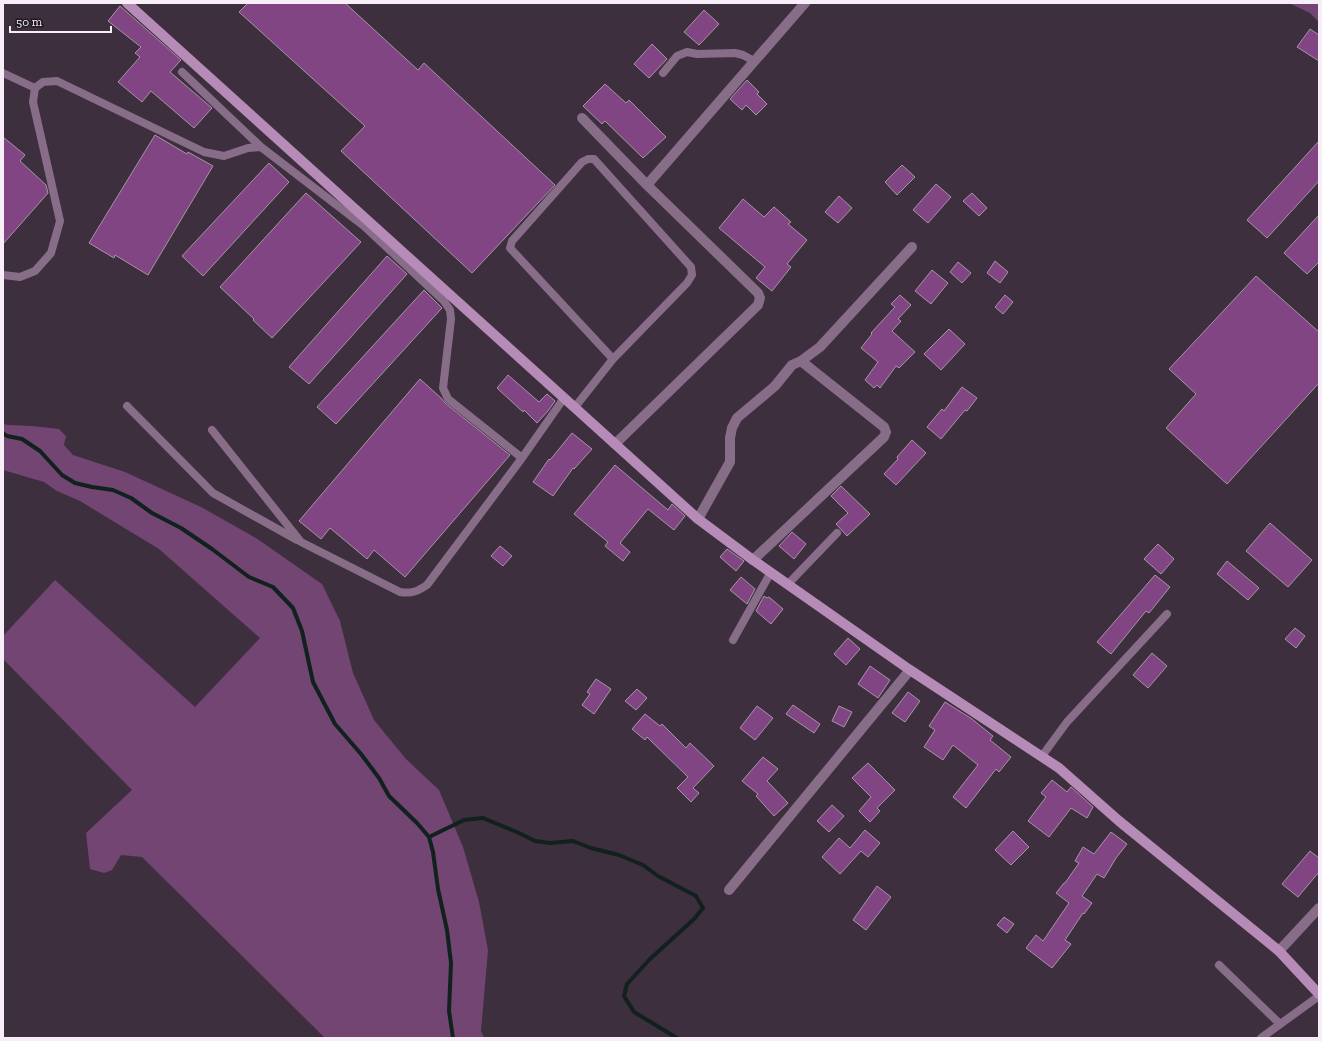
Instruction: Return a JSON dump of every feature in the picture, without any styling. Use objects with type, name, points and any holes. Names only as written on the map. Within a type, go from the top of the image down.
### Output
[{"type":"street","points":[[128,3],[698,519],[753,560],[910,670],[1059,768],[1119,821],[1279,951],[1319,995]]},
{"type":"street","points":[[647,185],[805,3]]},
{"type":"street","points":[[582,118],[647,185],[758,293],[760,298],[758,304],[615,444]]},
{"type":"street","points":[[698,519],[730,462],[730,438],[732,428],[737,418],[775,386],[792,365],[801,361],[820,346],[912,247]]},
{"type":"street","points":[[753,560],[885,435],[884,427],[801,361]]},
{"type":"street","points":[[729,890],[910,670]]},
{"type":"street","points":[[1279,951],[1319,908]]},
{"type":"lane","points":[[663,73],[677,56],[687,52],[697,54],[735,53],[743,55],[754,61]]},
{"type":"lane","points":[[3,72],[35,88]]},
{"type":"lane","points":[[182,72],[261,147],[364,226],[444,301],[450,310],[443,388],[445,394],[448,399],[522,458]]},
{"type":"lane","points":[[3,275],[20,277],[35,271],[51,253],[60,221],[33,102],[35,88],[43,82],[57,81],[204,152],[224,156],[248,148],[261,147]]},
{"type":"lane","points":[[575,408],[613,359],[687,283],[692,275],[691,267],[594,159],[588,159],[582,162],[512,241],[510,248],[613,359]]},
{"type":"lane","points":[[128,406],[213,493],[301,542],[400,592],[408,593],[416,592],[427,585],[522,458],[564,398]]},
{"type":"lane","points":[[212,430],[301,542]]},
{"type":"lane","points":[[788,584],[837,533]]},
{"type":"lane","points":[[732,640],[771,572]]},
{"type":"lane","points":[[1042,756],[1067,722],[1167,614]]},
{"type":"lane","points":[[1218,964],[1280,1024]]},
{"type":"lane","points":[[1261,1038],[1319,995]]},
{"type":"shaded area","points":[[1289,3],[1319,3],[1319,22],[1310,13]]},
{"type":"shaded area","points":[[3,424],[59,429],[66,436],[64,445],[73,455],[125,472],[201,507],[256,538],[322,584],[340,621],[353,673],[374,720],[406,759],[439,790],[463,847],[479,902],[488,950],[481,1031],[484,1038],[325,1038],[142,857],[121,855],[112,870],[104,873],[90,869],[86,833],[132,790],[3,659],[3,636],[55,580],[195,707],[260,638],[159,549],[80,501],[57,491],[44,482],[3,470]]},
{"type":"building","points":[[248,3],[345,3],[418,70],[424,63],[555,185],[472,273],[341,151],[365,126],[239,12]]},
{"type":"building","points":[[120,6],[181,60],[170,72],[212,108],[194,128],[151,91],[142,102],[118,82],[140,57],[135,53],[141,47],[108,21]]},
{"type":"building","points":[[704,10],[719,24],[699,45],[684,32]]},
{"type":"building","points":[[1310,29],[1319,35],[1319,61],[1297,47]]},
{"type":"building","points":[[652,44],[667,59],[649,78],[634,64]]},
{"type":"building","points":[[747,80],[759,92],[757,94],[767,104],[756,115],[746,105],[742,110],[730,99]]},
{"type":"building","points":[[605,84],[626,103],[629,100],[666,137],[643,158],[605,121],[602,124],[583,106]]},
{"type":"building","points":[[155,135],[187,154],[188,152],[213,166],[148,275],[115,255],[114,258],[89,243]]},
{"type":"building","points":[[3,137],[25,155],[20,161],[46,185],[48,193],[3,244]]},
{"type":"building","points":[[1319,141],[1319,181],[1267,238],[1247,220]]},
{"type":"building","points":[[269,163],[289,182],[203,276],[182,256]]},
{"type":"building","points":[[902,165],[915,177],[897,195],[885,182]]},
{"type":"building","points":[[936,184],[951,197],[928,223],[913,210]]},
{"type":"building","points":[[306,193],[361,242],[272,338],[220,287]]},
{"type":"building","points":[[972,193],[987,208],[979,216],[963,201]]},
{"type":"building","points":[[839,196],[852,208],[838,223],[825,212]]},
{"type":"building","points":[[743,199],[764,217],[774,207],[791,222],[788,224],[807,240],[787,264],[791,267],[772,291],[756,278],[765,267],[719,228]]},
{"type":"building","points":[[1319,215],[1319,262],[1307,274],[1284,253]]},
{"type":"building","points":[[387,256],[407,274],[309,384],[289,367]]},
{"type":"building","points":[[995,261],[1008,272],[1000,283],[987,273]]},
{"type":"building","points":[[958,262],[971,273],[962,283],[950,272]]},
{"type":"building","points":[[932,270],[948,283],[931,304],[915,291]]},
{"type":"building","points":[[1256,276],[1319,332],[1319,383],[1227,484],[1166,428],[1196,394],[1169,369]]},
{"type":"building","points":[[424,290],[442,308],[336,424],[317,407]]},
{"type":"building","points":[[900,295],[911,305],[898,319],[901,321],[892,331],[915,352],[899,368],[896,366],[880,388],[877,385],[874,388],[865,380],[878,362],[861,348],[872,334],[871,333],[895,307],[891,304]]},
{"type":"building","points":[[1005,295],[1013,302],[1003,314],[995,307]]},
{"type":"building","points":[[949,329],[965,344],[941,370],[924,354]]},
{"type":"building","points":[[508,375],[539,402],[547,394],[555,401],[537,423],[524,410],[523,412],[497,388]]},
{"type":"building","points":[[420,379],[445,403],[510,455],[405,577],[374,550],[367,559],[330,528],[321,539],[299,521]]},
{"type":"building","points":[[962,387],[977,398],[941,439],[927,427],[942,409],[944,411]]},
{"type":"building","points":[[572,433],[592,449],[574,469],[573,468],[553,496],[533,482],[549,459],[550,460]]},
{"type":"building","points":[[912,440],[926,453],[896,485],[884,474],[898,459],[897,457]]},
{"type":"building","points":[[615,465],[668,510],[672,504],[685,516],[674,530],[648,509],[620,543],[630,552],[623,561],[605,546],[608,542],[574,514]]},
{"type":"building","points":[[841,486],[870,514],[847,536],[836,524],[848,513],[831,496]]},
{"type":"building","points":[[1270,523],[1312,560],[1288,587],[1246,551]]},
{"type":"building","points":[[792,532],[806,544],[794,559],[779,546]]},
{"type":"building","points":[[1158,544],[1174,559],[1161,574],[1144,559]]},
{"type":"building","points":[[500,546],[512,556],[503,566],[491,556]]},
{"type":"building","points":[[727,549],[744,561],[736,571],[720,557]]},
{"type":"building","points":[[1227,561],[1259,588],[1248,600],[1217,574]]},
{"type":"building","points":[[1155,575],[1170,587],[1149,613],[1146,611],[1111,654],[1097,642]]},
{"type":"building","points":[[741,577],[755,589],[747,604],[730,590]]},
{"type":"building","points":[[764,596],[767,598],[769,597],[783,609],[771,624],[756,611]]},
{"type":"building","points":[[1295,628],[1305,636],[1296,648],[1285,639]]},
{"type":"building","points":[[848,638],[860,649],[846,665],[834,654]]},
{"type":"building","points":[[1152,653],[1167,666],[1148,688],[1133,675]]},
{"type":"building","points":[[870,666],[890,680],[878,698],[858,684]]},
{"type":"building","points":[[596,679],[611,689],[594,714],[582,705],[590,694],[587,692]]},
{"type":"building","points":[[637,689],[647,698],[636,710],[625,701]]},
{"type":"building","points":[[908,692],[920,701],[905,722],[892,713]]},
{"type":"building","points":[[945,702],[972,719],[993,736],[990,740],[1011,757],[999,772],[996,769],[966,808],[953,797],[978,765],[953,745],[943,760],[924,747],[935,730],[929,726]]},
{"type":"building","points":[[793,705],[820,724],[814,733],[786,714]]},
{"type":"building","points":[[757,706],[773,718],[755,740],[740,728]]},
{"type":"building","points":[[839,706],[852,712],[844,727],[832,721]]},
{"type":"building","points":[[645,714],[660,726],[662,724],[686,748],[690,743],[714,766],[693,788],[699,793],[691,802],[677,788],[688,777],[647,737],[645,740],[632,729]]},
{"type":"building","points":[[763,757],[778,769],[767,781],[788,803],[774,816],[756,796],[758,794],[742,781]]},
{"type":"building","points":[[868,763],[895,790],[877,808],[880,811],[870,822],[859,811],[871,797],[852,778]]},
{"type":"building","points":[[1052,780],[1067,792],[1071,787],[1093,807],[1087,818],[1071,808],[1049,837],[1028,821],[1046,797],[1041,793]]},
{"type":"building","points":[[832,805],[844,816],[829,832],[817,821]]},
{"type":"building","points":[[865,830],[880,843],[868,857],[861,851],[840,874],[822,857],[839,838],[850,848]]},
{"type":"building","points":[[1013,831],[1029,847],[1011,865],[995,850]]},
{"type":"building","points":[[1111,832],[1127,844],[1116,858],[1104,878],[1097,874],[1082,896],[1092,903],[1084,914],[1083,913],[1065,940],[1071,944],[1052,968],[1026,948],[1036,935],[1043,941],[1069,903],[1056,893],[1079,863],[1075,861],[1083,847],[1094,854]]},
{"type":"building","points":[[1310,851],[1319,858],[1319,872],[1298,897],[1282,884]]},
{"type":"building","points":[[877,886],[891,897],[866,930],[853,920]]},
{"type":"building","points":[[1004,917],[1014,924],[1007,933],[997,925]]},
{"type":"waterway","points":[[3,433],[7,436],[22,439],[40,451],[62,475],[75,483],[113,490],[131,498],[152,513],[181,528],[249,577],[273,587],[293,608],[302,631],[313,682],[335,724],[361,754],[379,778],[389,796],[429,837],[447,930],[451,963],[449,1011],[453,1038]]},
{"type":"waterway","points":[[429,837],[464,820],[483,818],[535,841],[550,843],[573,841],[591,848],[619,855],[643,865],[658,876],[696,896],[703,908],[694,919],[650,959],[627,984],[624,996],[634,1012],[677,1038]]}]
